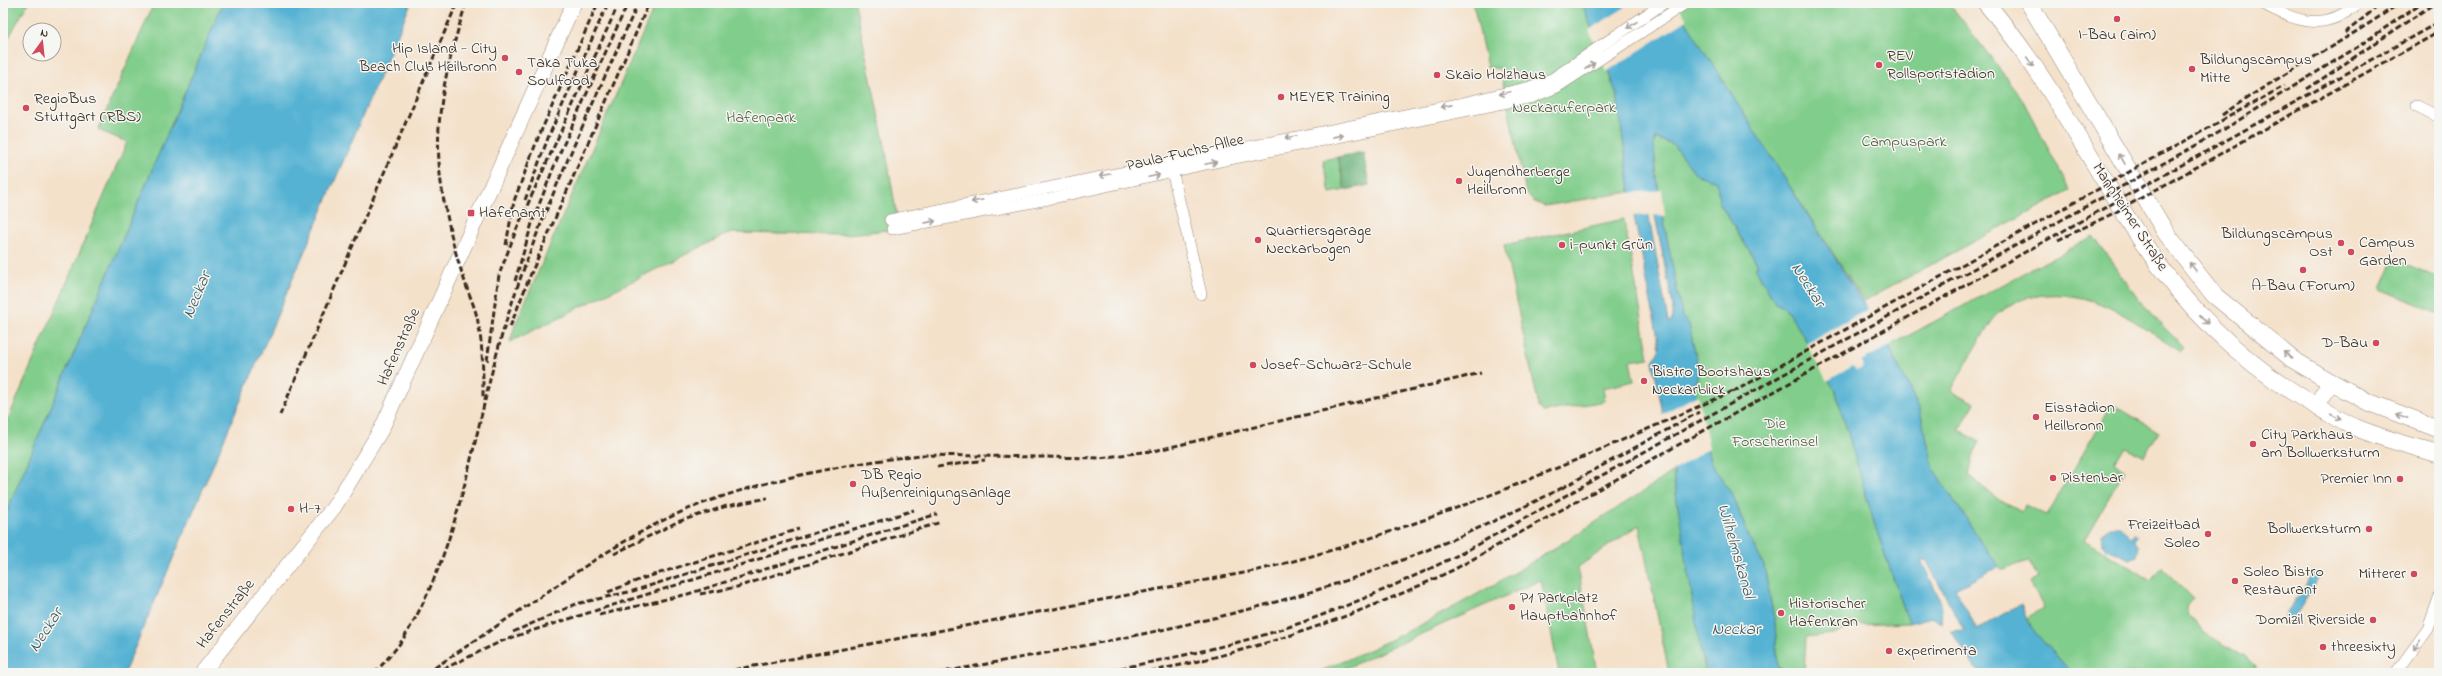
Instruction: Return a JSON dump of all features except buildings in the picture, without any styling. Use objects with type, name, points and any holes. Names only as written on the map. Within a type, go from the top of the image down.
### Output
[{"type":"main road","name":"Hafenstraße","points":[[202,673],[334,507],[382,428],[574,3]]},
{"type":"main road","name":"Mannheimer Straße","points":[[1986,3],[2000,19],[2073,126],[2144,245],[2195,311],[2242,354],[2289,392],[2356,428],[2439,454]]},
{"type":"main road","name":"Mannheimer Straße","points":[[2029,3],[2166,233],[2214,295],[2292,359],[2368,402],[2439,429]]},
{"type":"main road","points":[[2316,406],[2331,382]]},
{"type":"street","points":[[1554,83],[1664,3]]},
{"type":"street","points":[[1554,83],[1686,3]]},
{"type":"street","points":[[2262,3],[2284,15],[2321,23],[2347,13],[2358,3]]},
{"type":"street","name":"Paula-Fuchs-Allee","points":[[1172,167],[1045,187],[891,224],[1048,199],[1172,167],[1312,137],[1485,103],[1554,83]]},
{"type":"street","points":[[2417,106],[2439,117]]},
{"type":"street","points":[[1172,167],[1201,294]]},
{"type":"street","points":[[1045,187],[1048,199]]},
{"type":"street","points":[[2396,673],[2436,619],[2439,598]]},
{"type":"green space","points":[[6,3],[28,3],[3,48],[3,10]]},
{"type":"green space","points":[[154,3],[223,3],[3,520],[3,431],[127,142],[98,130]]},
{"type":"green space","name":"Hafenpark","points":[[656,3],[855,3],[885,146],[899,229],[837,235],[729,233],[510,342],[515,325]]},
{"type":"green space","name":"Neckaruferpark","points":[[1473,3],[1582,3],[1617,95],[1630,192],[1544,206],[1533,201],[1526,193],[1500,69],[1487,67]]},
{"type":"green space","name":"Campuspark","points":[[1674,3],[1949,3],[2021,97],[2070,190],[1864,301],[1716,72]]},
{"type":"green space","name":"Die Forscherinsel","points":[[1656,138],[1673,145],[1697,175],[1717,180],[1719,202],[1757,264],[1756,269],[1775,303],[1784,307],[1798,327],[1836,392],[1875,526],[1909,623],[1857,625],[1833,634],[1806,637],[1804,673],[1782,673],[1783,669],[1778,668],[1775,624],[1764,566],[1747,532],[1733,496],[1710,461],[1694,385],[1699,372],[1689,324],[1682,316],[1659,193],[1654,148]]},
{"type":"green space","points":[[1363,152],[1369,185],[1345,190],[1338,157]]},
{"type":"green space","points":[[1338,157],[1345,190],[1330,193],[1323,160]]},
{"type":"green space","points":[[1624,219],[1649,358],[1630,361],[1634,381],[1603,388],[1605,401],[1543,412],[1539,407],[1504,245]]},
{"type":"green space","points":[[2093,236],[2144,306],[2184,348],[2180,352],[2117,312],[2101,304],[2083,298],[2065,295],[2046,295],[2028,298],[2011,304],[2001,311],[1988,326],[1974,348],[1951,391],[1975,403],[1959,430],[1980,442],[1974,453],[1969,476],[1999,500],[2022,512],[2025,505],[2047,515],[2112,404],[2159,432],[2144,456],[2125,447],[2115,463],[2125,470],[2084,540],[2151,580],[2161,567],[2193,598],[2187,606],[2189,616],[2197,623],[2203,632],[2245,657],[2261,673],[2072,673],[2031,628],[2028,617],[2044,608],[2030,583],[2038,578],[2029,561],[2000,570],[1934,470],[1920,411],[1889,346]]},
{"type":"green space","points":[[2394,259],[2439,278],[2439,313],[2381,289]]},
{"type":"green space","points":[[1674,471],[1674,481],[1705,673],[1669,673],[1639,525],[1578,567],[1597,673],[1559,673],[1541,580],[1335,673],[1315,673],[1409,631],[1455,607],[1544,555]]},
{"type":"water","name":"Neckar","points":[[223,3],[411,3],[124,673],[3,673],[3,520]]},
{"type":"water","points":[[1582,3],[1674,3],[1883,334],[1920,411],[1934,470],[1998,567],[1955,589],[1977,629],[2021,604],[2031,628],[2072,673],[1982,673],[1974,666],[1951,631],[1964,630],[1926,560],[1921,560],[1939,597],[1942,608],[1941,623],[1932,617],[1909,623],[1875,526],[1836,392],[1798,327],[1784,307],[1775,303],[1756,269],[1757,263],[1719,202],[1717,181],[1697,175],[1673,145],[1656,138],[1654,148],[1659,193],[1682,316],[1689,324],[1699,372],[1694,385],[1710,461],[1733,496],[1747,532],[1764,566],[1775,624],[1778,668],[1783,669],[1782,673],[1707,673],[1700,648],[1674,481],[1674,471],[1653,362],[1660,348],[1633,211],[1617,95]],"holes":[[[1648,211],[1654,211],[1673,306],[1671,322],[1668,321]]]},
{"type":"water","points":[[2110,527],[2120,527],[2131,537],[2135,533],[2138,536],[2135,540],[2139,547],[2137,556],[2129,559],[2106,549],[2103,544],[2102,534]]},
{"type":"water","points":[[2314,571],[2321,575],[2291,623],[2284,618]]},
{"type":"pier","points":[[1632,3],[1677,3],[1687,20],[1606,72],[1589,30]]},
{"type":"pier","points":[[1662,190],[1665,216],[1652,215],[1650,212],[1650,215],[1632,216],[1629,193]]},
{"type":"pier","points":[[1870,308],[1891,345],[1861,361],[1863,366],[1861,369],[1856,370],[1853,366],[1827,381],[1806,344]]},
{"type":"pier","points":[[1698,395],[1709,448],[1672,472],[1660,415]]},
{"type":"railway","points":[[280,415],[457,3]]},
{"type":"railway","points":[[466,3],[444,84],[440,110],[439,162],[442,190],[451,236],[474,307],[480,331],[483,369],[483,398]]},
{"type":"railway","points":[[506,245],[514,201],[538,138],[598,3]]},
{"type":"railway","points":[[525,200],[548,138],[608,3]]},
{"type":"railway","points":[[487,361],[499,275],[517,228],[619,3]]},
{"type":"railway","points":[[515,281],[533,220],[557,159],[628,3]]},
{"type":"railway","points":[[375,673],[405,636],[425,598],[442,559],[466,478],[497,353],[522,272],[569,156],[638,3]]},
{"type":"railway","points":[[510,327],[530,276],[649,3]]},
{"type":"railway","points":[[2345,33],[2382,3]]},
{"type":"railway","points":[[2222,115],[2400,3]]},
{"type":"railway","points":[[1094,673],[1196,652],[1284,629],[1362,599],[1464,552],[2218,133],[2359,46],[2421,3]]},
{"type":"railway","points":[[2307,89],[2435,3]]},
{"type":"railway","points":[[1141,673],[1222,655],[1301,632],[1379,603],[1455,569],[2439,22]]},
{"type":"railway","points":[[2058,240],[2116,212],[2439,32]]},
{"type":"railway","points":[[1733,392],[2284,86]]},
{"type":"railway","points":[[427,673],[616,546],[666,519],[694,507],[757,486],[825,470],[921,455],[1100,458],[1158,450],[1481,373]]},
{"type":"railway","points":[[717,673],[1254,571],[1317,555],[1378,536],[1500,491],[1560,467],[1738,389]]},
{"type":"railway","points":[[1562,488],[1699,412]]},
{"type":"railway","points":[[937,467],[985,460]]},
{"type":"railway","points":[[938,673],[1166,629],[1211,619],[1300,595],[1368,573],[1402,560],[1469,532],[1566,486]]},
{"type":"railway","points":[[614,554],[677,522],[727,506],[768,498]]},
{"type":"railway","points":[[435,673],[502,641],[531,631],[914,510]]},
{"type":"railway","points":[[599,615],[688,594],[937,514]]},
{"type":"railway","points":[[513,632],[576,604],[633,591],[849,522]]},
{"type":"railway","points":[[700,594],[737,587],[941,522]]},
{"type":"railway","points":[[608,592],[644,578],[799,529]]},
{"type":"place","name":"I-Bau (aim)","points":[[2117,19]]},
{"type":"place","name":"Hip Island - City Beach Club Heilbronn","points":[[505,58]]},
{"type":"place","name":"REV Rollsportstadion","points":[[1879,65]]},
{"type":"place","name":"Bildungscampus Mitte","points":[[2192,69]]},
{"type":"place","name":"Taka Tuka Soulfood","points":[[519,72]]},
{"type":"place","name":"Skaio Holzhaus","points":[[1437,75]]},
{"type":"place","name":"MEYER Training","points":[[1281,97]]},
{"type":"place","name":"RegioBus Stuttgart (RBS)","points":[[26,108]]},
{"type":"place","name":"Jugendherberge Heilbronn","points":[[1459,181]]},
{"type":"place","name":"Hafenamt","points":[[471,213]]},
{"type":"place","name":"Quartiersgarage Neckarbogen","points":[[1258,240]]},
{"type":"place","name":"Bildungscampus Ost","points":[[2341,243]]},
{"type":"place","name":"i-punkt Grün","points":[[1562,245]]},
{"type":"place","name":"Campus Garden","points":[[2351,252]]},
{"type":"place","name":"A-Bau (Forum)","points":[[2303,270]]},
{"type":"place","name":"D-Bau","points":[[2376,343]]},
{"type":"place","name":"Josef-Schwarz-Schule","points":[[1253,365]]},
{"type":"place","name":"Bistro Bootshaus Neckarblick","points":[[1644,381]]},
{"type":"place","name":"Eisstadion Heilbronn","points":[[2036,417]]},
{"type":"place","name":"City Parkhaus am Bollwerksturm","points":[[2253,444]]},
{"type":"place","name":"Pistenbar","points":[[2053,478]]},
{"type":"place","name":"Premier Inn","points":[[2400,479]]},
{"type":"place","name":"DB Regio Außenreinigungsanlage","points":[[853,484]]},
{"type":"place","name":"H-7","points":[[291,509]]},
{"type":"place","name":"Bollwerksturm","points":[[2369,529]]},
{"type":"place","name":"Freizeitbad Soleo","points":[[2208,534]]},
{"type":"place","name":"Mitterer","points":[[2414,574]]},
{"type":"place","name":"Soleo Bistro Restaurant","points":[[2235,581]]},
{"type":"place","name":"P1 Parkplatz Hauptbahnhof","points":[[1512,607]]},
{"type":"place","name":"Historischer Hafenkran","points":[[1781,613]]},
{"type":"place","name":"Domizil Riverside","points":[[2373,620]]},
{"type":"place","name":"threesixty","points":[[2323,647]]},
{"type":"place","name":"experimenta","points":[[1889,651]]},
{"type":"water label","name":"Wilhelmskanal","points":[[1736,551]]}]
